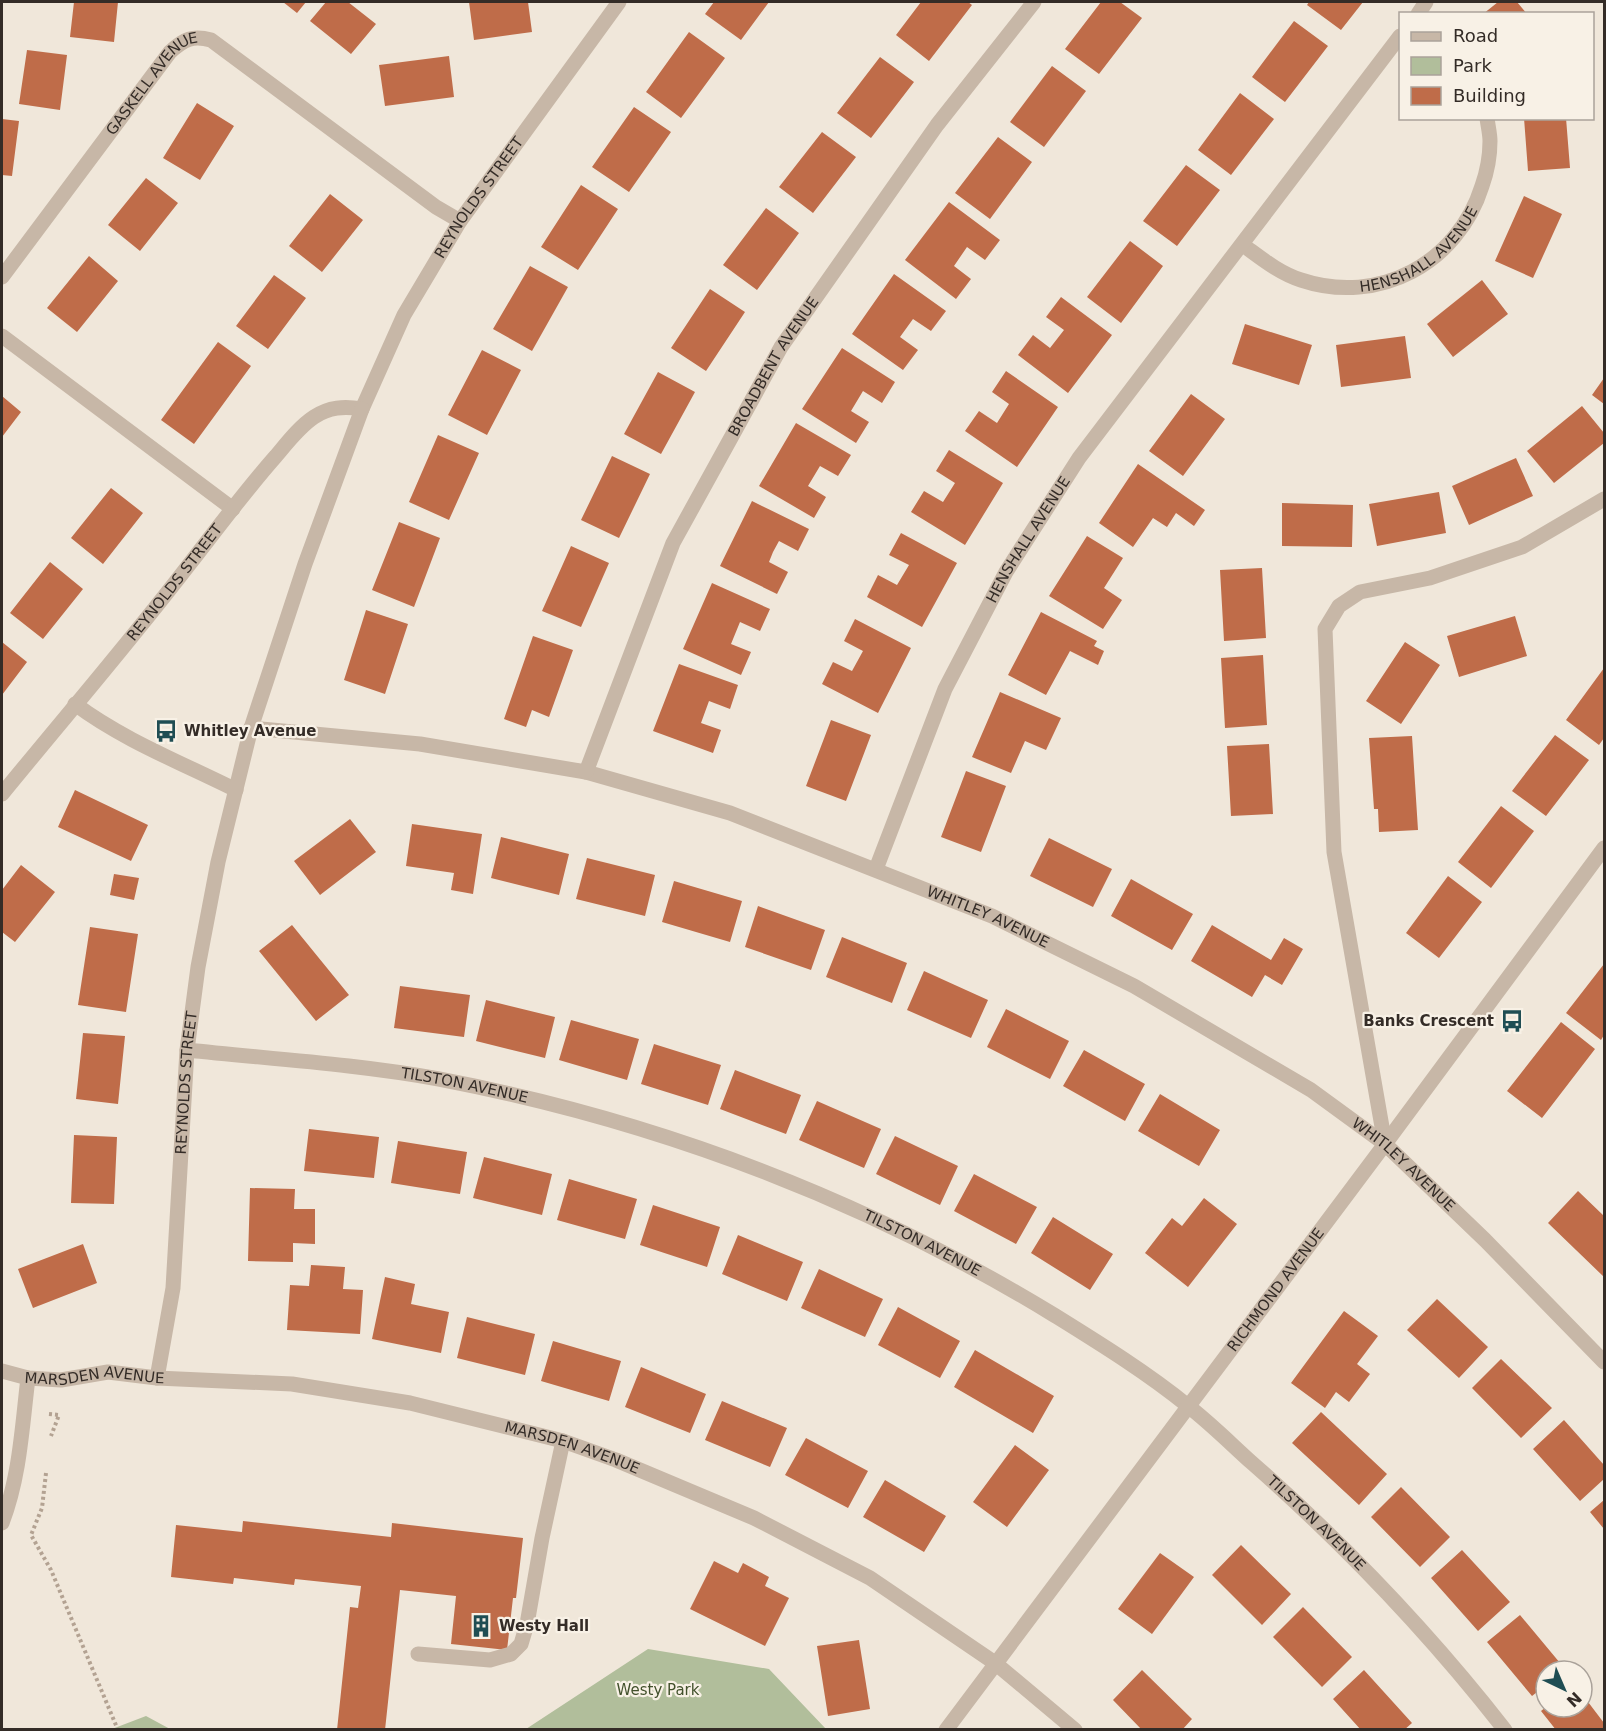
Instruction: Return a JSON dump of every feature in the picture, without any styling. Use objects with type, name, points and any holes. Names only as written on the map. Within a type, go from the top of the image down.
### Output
[{"type":"street","name":"REYNOLDS STREET","points":[[157,1378],[173,1288],[187,1050],[205,932],[218,862],[252,728],[305,564],[362,409],[404,315],[460,221],[619,2]]},
{"type":"street","name":"BROADBENT AVENUE","points":[[586,772],[673,543],[781,347],[937,125],[1034,2]]},
{"type":"street","name":"GASKELL AVENUE","points":[[2,277],[170,52],[189,38],[199,37],[211,40],[436,207],[460,221]]},
{"type":"street","name":"HENSHALL AVENUE","points":[[876,869],[945,689],[1006,572],[1079,458],[1399,39]]},
{"type":"street","name":"HENSHALL AVENUE","points":[[1243,244],[1282,272],[1318,285],[1362,287],[1385,282],[1425,265],[1457,236],[1479,196],[1488,169],[1490,141],[1487,120]]},
{"type":"street","points":[[2,336],[232,509]]},
{"type":"street","name":"REYNOLDS STREET","points":[[2,794],[128,643],[232,509],[294,435],[314,417],[334,408],[348,406],[362,409]]},
{"type":"street","points":[[1385,1144],[1334,852],[1325,629],[1339,606],[1360,592],[1430,578],[1522,547],[1605,499]]},
{"type":"street","points":[[75,704],[93,718],[236,790]]},
{"type":"street","name":"WHITLEY AVENUE","points":[[252,728],[420,744],[586,772],[730,813],[992,916],[1134,986],[1311,1090],[1385,1144],[1485,1240],[1605,1362]]},
{"type":"street","name":"RICHMOND AVENUE","points":[[946,1730],[1605,848]]},
{"type":"street","name":"TILSTON AVENUE","points":[[187,1050],[362,1066],[520,1097],[706,1149],[798,1184],[902,1231],[995,1280],[1096,1341],[1188,1406],[1296,1502],[1382,1589],[1485,1704],[1505,1730]]},
{"type":"street","name":"MARSDEN AVENUE","points":[[2,1371],[28,1378],[61,1380],[108,1372],[157,1378],[292,1384],[410,1403],[563,1441],[616,1460],[754,1518],[814,1547],[870,1578],[995,1664],[1075,1730]]},
{"type":"street","points":[[2,1523],[18,1470],[28,1378]]},
{"type":"street","points":[[418,1654],[490,1660],[511,1654],[521,1644],[527,1624],[542,1538],[563,1441]]},
{"type":"path","points":[[30,1535],[51,1570],[118,1730]]},
{"type":"green space","name":"Westy Park","points":[[648,1649],[769,1669],[826,1729],[526,1729]]},
{"type":"green space","points":[[146,1716],[170,1729],[112,1729]]},
{"type":"building","points":[[74,2],[118,2],[114,42],[70,37]]},
{"type":"building","points":[[283,2],[306,2],[297,13]]},
{"type":"building","points":[[326,2],[348,2],[376,24],[351,54],[310,21]]},
{"type":"building","points":[[469,2],[528,2],[532,32],[474,40]]},
{"type":"building","points":[[714,2],[769,2],[741,40],[705,14]]},
{"type":"building","points":[[921,2],[968,2],[972,5],[929,61],[896,35]]},
{"type":"building","points":[[1101,2],[1120,2],[1142,18],[1099,74],[1065,49]]},
{"type":"building","points":[[1309,2],[1363,2],[1341,30],[1307,5]]},
{"type":"building","points":[[1498,2],[1517,2],[1525,12],[1486,12]]},
{"type":"building","points":[[1294,21],[1328,46],[1285,102],[1252,77]]},
{"type":"building","points":[[689,32],[725,58],[681,118],[646,92]]},
{"type":"building","points":[[27,50],[67,55],[60,110],[19,104]]},
{"type":"building","points":[[449,56],[454,97],[385,106],[379,65]]},
{"type":"building","points":[[880,57],[914,82],[871,138],[837,113]]},
{"type":"building","points":[[1052,66],[1086,91],[1044,147],[1010,122]]},
{"type":"building","points":[[1240,93],[1274,119],[1231,175],[1198,150]]},
{"type":"building","points":[[197,103],[234,126],[200,180],[163,158]]},
{"type":"building","points":[[634,107],[671,132],[629,192],[592,167]]},
{"type":"building","points":[[2,119],[19,121],[12,176],[2,175]]},
{"type":"building","points":[[1524,120],[1566,120],[1570,168],[1528,171]]},
{"type":"building","points":[[822,132],[856,157],[813,213],[779,187]]},
{"type":"building","points":[[998,137],[1032,162],[990,219],[955,193]]},
{"type":"building","points":[[1186,165],[1220,190],[1177,246],[1143,221]]},
{"type":"building","points":[[146,178],[178,203],[140,251],[108,225]]},
{"type":"building","points":[[581,185],[618,209],[578,270],[541,247]]},
{"type":"building","points":[[330,194],[363,220],[322,272],[289,246]]},
{"type":"building","points":[[1524,196],[1562,214],[1533,278],[1495,261]]},
{"type":"building","points":[[949,202],[1000,240],[985,260],[967,247],[954,266],[971,279],[956,299],[905,260]]},
{"type":"building","points":[[766,208],[799,233],[757,290],[723,265]]},
{"type":"building","points":[[1130,241],[1163,266],[1121,323],[1087,297]]},
{"type":"building","points":[[89,256],[118,281],[77,332],[47,308]]},
{"type":"building","points":[[530,266],[568,287],[532,351],[493,329]]},
{"type":"building","points":[[894,274],[946,311],[931,331],[913,319],[900,337],[918,350],[903,370],[852,334]]},
{"type":"building","points":[[274,275],[306,298],[268,349],[236,326]]},
{"type":"building","points":[[1482,280],[1508,314],[1453,357],[1427,324]]},
{"type":"building","points":[[710,289],[745,312],[706,371],[671,348]]},
{"type":"building","points":[[1061,297],[1112,335],[1068,393],[1018,355],[1033,335],[1050,348],[1064,330],[1046,317]]},
{"type":"building","points":[[1245,324],[1312,345],[1299,385],[1232,364]]},
{"type":"building","points":[[1405,336],[1411,378],[1341,387],[1336,345]]},
{"type":"building","points":[[218,342],[251,366],[194,444],[161,420]]},
{"type":"building","points":[[842,348],[895,382],[882,403],[863,391],[851,411],[869,422],[856,443],[802,409]]},
{"type":"building","points":[[482,350],[521,370],[487,435],[448,415]]},
{"type":"building","points":[[1006,371],[1058,407],[1017,467],[965,431],[979,411],[997,423],[1009,404],[992,392]]},
{"type":"building","points":[[658,372],[695,392],[661,454],[624,434]]},
{"type":"building","points":[[1604,378],[1604,404],[1592,395]]},
{"type":"building","points":[[1191,394],[1225,419],[1183,476],[1149,451]]},
{"type":"building","points":[[2,396],[21,412],[2,437]]},
{"type":"building","points":[[1582,406],[1604,433],[1604,443],[1554,483],[1527,451]]},
{"type":"building","points":[[796,423],[851,455],[838,476],[820,466],[808,486],[826,497],[814,518],[759,486]]},
{"type":"building","points":[[438,435],[479,453],[449,520],[409,502]]},
{"type":"building","points":[[949,450],[1003,483],[965,545],[911,512],[924,491],[943,502],[955,483],[936,471]]},
{"type":"building","points":[[612,456],[650,474],[619,538],[581,520]]},
{"type":"building","points":[[1516,458],[1533,496],[1469,525],[1452,486]]},
{"type":"building","points":[[1138,464],[1205,510],[1194,526],[1176,513],[1167,527],[1153,518],[1133,547],[1099,523]]},
{"type":"building","points":[[111,488],[143,513],[103,564],[71,538]]},
{"type":"building","points":[[1439,492],[1446,533],[1377,546],[1369,504]]},
{"type":"building","points":[[752,501],[809,529],[798,551],[779,541],[773,552],[769,562],[788,572],[777,594],[720,566]]},
{"type":"building","points":[[1282,503],[1353,505],[1352,547],[1282,546]]},
{"type":"building","points":[[399,522],[440,538],[414,607],[372,590]]},
{"type":"building","points":[[901,533],[957,563],[922,627],[867,597],[878,575],[897,585],[909,565],[889,555]]},
{"type":"building","points":[[1087,536],[1123,558],[1104,588],[1122,600],[1103,629],[1049,596]]},
{"type":"building","points":[[571,546],[609,563],[581,627],[542,611]]},
{"type":"building","points":[[50,562],[83,589],[43,639],[10,613]]},
{"type":"building","points":[[1262,568],[1266,638],[1224,641],[1220,570]]},
{"type":"building","points":[[712,583],[770,609],[760,631],[740,622],[731,644],[751,652],[741,675],[683,649]]},
{"type":"building","points":[[366,610],[408,624],[385,694],[344,680]]},
{"type":"building","points":[[1041,612],[1097,641],[1094,646],[1104,651],[1098,665],[1070,651],[1046,695],[1008,675]]},
{"type":"building","points":[[1515,616],[1527,656],[1459,677],[1447,636]]},
{"type":"building","points":[[855,619],[911,648],[878,713],[822,684],[833,662],[852,671],[863,651],[844,641]]},
{"type":"building","points":[[533,636],[573,650],[549,717],[532,710],[526,727],[504,719]]},
{"type":"building","points":[[2,642],[27,662],[2,695]]},
{"type":"building","points":[[1405,642],[1440,665],[1401,724],[1366,701]]},
{"type":"building","points":[[1263,655],[1267,725],[1225,728],[1221,658]]},
{"type":"building","points":[[679,664],[738,685],[730,709],[709,701],[701,723],[721,730],[713,753],[653,731]]},
{"type":"building","points":[[1604,668],[1604,738],[1599,745],[1566,720]]},
{"type":"building","points":[[1000,692],[1061,718],[1046,750],[1025,741],[1011,773],[972,757]]},
{"type":"building","points":[[831,720],[871,735],[846,801],[806,786]]},
{"type":"building","points":[[1555,735],[1589,760],[1546,816],[1512,791]]},
{"type":"building","points":[[1412,736],[1418,830],[1379,832],[1378,809],[1374,809],[1369,738]]},
{"type":"building","points":[[1269,744],[1273,814],[1231,816],[1227,746]]},
{"type":"building","points":[[966,771],[1006,786],[981,852],[941,837]]},
{"type":"building","points":[[75,790],[148,825],[131,861],[58,827]]},
{"type":"building","points":[[1501,806],[1534,831],[1491,888],[1458,862]]},
{"type":"building","points":[[350,819],[376,852],[320,895],[294,861]]},
{"type":"building","points":[[412,824],[482,834],[473,894],[451,890],[454,873],[406,866]]},
{"type":"building","points":[[501,837],[569,854],[559,895],[491,878]]},
{"type":"building","points":[[1049,838],[1112,869],[1093,907],[1030,876]]},
{"type":"building","points":[[587,858],[655,875],[645,916],[576,899]]},
{"type":"building","points":[[21,865],[55,892],[15,942],[2,932],[2,890]]},
{"type":"building","points":[[114,874],[139,878],[134,900],[110,895]]},
{"type":"building","points":[[1448,876],[1482,902],[1439,958],[1406,933]]},
{"type":"building","points":[[1131,879],[1193,914],[1172,950],[1111,916]]},
{"type":"building","points":[[674,881],[742,901],[730,942],[662,922]]},
{"type":"building","points":[[758,906],[825,930],[811,970],[745,947]]},
{"type":"building","points":[[292,925],[349,995],[316,1021],[259,951]]},
{"type":"building","points":[[1212,925],[1271,960],[1284,938],[1303,949],[1282,985],[1265,975],[1252,997],[1191,961]]},
{"type":"building","points":[[90,927],[138,934],[126,1012],[78,1005]]},
{"type":"building","points":[[842,937],[907,963],[892,1003],[826,977]]},
{"type":"building","points":[[1604,964],[1604,1035],[1601,1040],[1566,1013]]},
{"type":"building","points":[[924,971],[988,1000],[971,1038],[907,1010]]},
{"type":"building","points":[[400,986],[470,995],[464,1037],[394,1028]]},
{"type":"building","points":[[486,1000],[555,1017],[545,1058],[476,1041]]},
{"type":"building","points":[[1006,1009],[1069,1041],[1050,1079],[987,1047]]},
{"type":"building","points":[[571,1020],[639,1039],[627,1080],[559,1060]]},
{"type":"building","points":[[1561,1022],[1595,1049],[1542,1118],[1507,1091]]},
{"type":"building","points":[[83,1033],[125,1036],[118,1104],[76,1099]]},
{"type":"building","points":[[654,1044],[721,1065],[708,1105],[641,1084]]},
{"type":"building","points":[[1084,1050],[1145,1084],[1125,1121],[1063,1086]]},
{"type":"building","points":[[735,1070],[801,1095],[786,1134],[720,1109]]},
{"type":"building","points":[[1160,1094],[1220,1130],[1199,1166],[1138,1131]]},
{"type":"building","points":[[817,1101],[881,1129],[864,1168],[799,1140]]},
{"type":"building","points":[[309,1129],[379,1137],[374,1178],[304,1171]]},
{"type":"building","points":[[74,1135],[117,1137],[114,1204],[71,1203]]},
{"type":"building","points":[[895,1136],[958,1166],[940,1205],[876,1174]]},
{"type":"building","points":[[398,1141],[467,1152],[460,1194],[391,1183]]},
{"type":"building","points":[[484,1157],[552,1174],[542,1215],[473,1198]]},
{"type":"building","points":[[974,1174],[1037,1207],[1016,1244],[954,1211]]},
{"type":"building","points":[[569,1179],[637,1199],[625,1239],[557,1220]]},
{"type":"building","points":[[250,1188],[295,1189],[294,1209],[315,1209],[315,1244],[293,1243],[293,1262],[248,1261]]},
{"type":"building","points":[[1578,1191],[1604,1216],[1604,1277],[1548,1223]]},
{"type":"building","points":[[1204,1198],[1237,1224],[1188,1287],[1145,1253],[1172,1218],[1182,1226]]},
{"type":"building","points":[[653,1205],[720,1227],[707,1267],[640,1245]]},
{"type":"building","points":[[1053,1217],[1113,1254],[1090,1290],[1031,1253]]},
{"type":"building","points":[[738,1235],[803,1262],[787,1301],[722,1274]]},
{"type":"building","points":[[83,1244],[97,1283],[33,1308],[18,1269]]},
{"type":"building","points":[[311,1265],[345,1267],[343,1289],[363,1290],[360,1334],[287,1330],[290,1285],[309,1286]]},
{"type":"building","points":[[819,1269],[883,1299],[865,1337],[801,1308]]},
{"type":"building","points":[[385,1277],[415,1284],[411,1304],[449,1312],[441,1353],[372,1339]]},
{"type":"building","points":[[1437,1299],[1488,1347],[1459,1378],[1407,1330]]},
{"type":"building","points":[[898,1307],[960,1341],[940,1378],[878,1345]]},
{"type":"building","points":[[1344,1311],[1378,1336],[1357,1364],[1370,1374],[1349,1402],[1336,1392],[1325,1408],[1291,1383]]},
{"type":"building","points":[[467,1317],[535,1334],[525,1375],[457,1358]]},
{"type":"building","points":[[553,1341],[621,1361],[609,1401],[541,1381]]},
{"type":"building","points":[[975,1350],[1054,1396],[1033,1433],[954,1387]]},
{"type":"building","points":[[1501,1359],[1552,1408],[1521,1438],[1472,1388]]},
{"type":"building","points":[[641,1367],[706,1394],[690,1433],[625,1407]]},
{"type":"building","points":[[722,1401],[787,1428],[770,1467],[705,1440]]},
{"type":"building","points":[[1321,1412],[1387,1474],[1359,1505],[1292,1443]]},
{"type":"building","points":[[1564,1420],[1604,1465],[1604,1479],[1580,1501],[1533,1449]]},
{"type":"building","points":[[806,1438],[868,1471],[848,1508],[785,1475]]},
{"type":"building","points":[[1015,1445],[1049,1470],[1007,1527],[973,1502]]},
{"type":"building","points":[[885,1480],[946,1516],[924,1552],[863,1517]]},
{"type":"building","points":[[1401,1487],[1450,1537],[1420,1567],[1371,1517]]},
{"type":"building","points":[[1604,1500],[1604,1529],[1590,1512]]},
{"type":"building","name":"Westy Hall","points":[[243,1521],[391,1537],[392,1523],[523,1538],[507,1650],[451,1644],[456,1596],[400,1590],[385,1730],[337,1730],[350,1607],[358,1608],[361,1586],[295,1579],[294,1585],[234,1578],[233,1584],[171,1577],[176,1525],[242,1532]]},
{"type":"building","points":[[1241,1545],[1291,1594],[1262,1625],[1212,1575]]},
{"type":"building","points":[[1462,1550],[1510,1602],[1478,1631],[1431,1578]]},
{"type":"building","points":[[1160,1553],[1194,1577],[1152,1634],[1118,1609]]},
{"type":"building","points":[[714,1561],[738,1573],[743,1563],[769,1577],[765,1586],[789,1598],[765,1646],[690,1609]]},
{"type":"building","points":[[1303,1607],[1352,1657],[1322,1687],[1273,1637]]},
{"type":"building","points":[[1520,1615],[1557,1659],[1534,1659],[1534,1694],[1532,1696],[1487,1642]]},
{"type":"building","points":[[859,1640],[870,1709],[828,1716],[817,1646]]},
{"type":"building","points":[[1142,1670],[1192,1719],[1182,1730],[1142,1730],[1113,1700]]},
{"type":"building","points":[[1364,1670],[1412,1723],[1404,1730],[1361,1730],[1333,1699]]},
{"type":"building","points":[[1594,1710],[1604,1723],[1604,1730],[1556,1730],[1547,1719],[1594,1719]]},
{"type":"place","name":"Whitley Avenue","points":[[166,731]]},
{"type":"place","name":"Banks Crescent","points":[[1512,1021]]},
{"type":"place","name":"Westy Hall","points":[[481,1626]]}]
